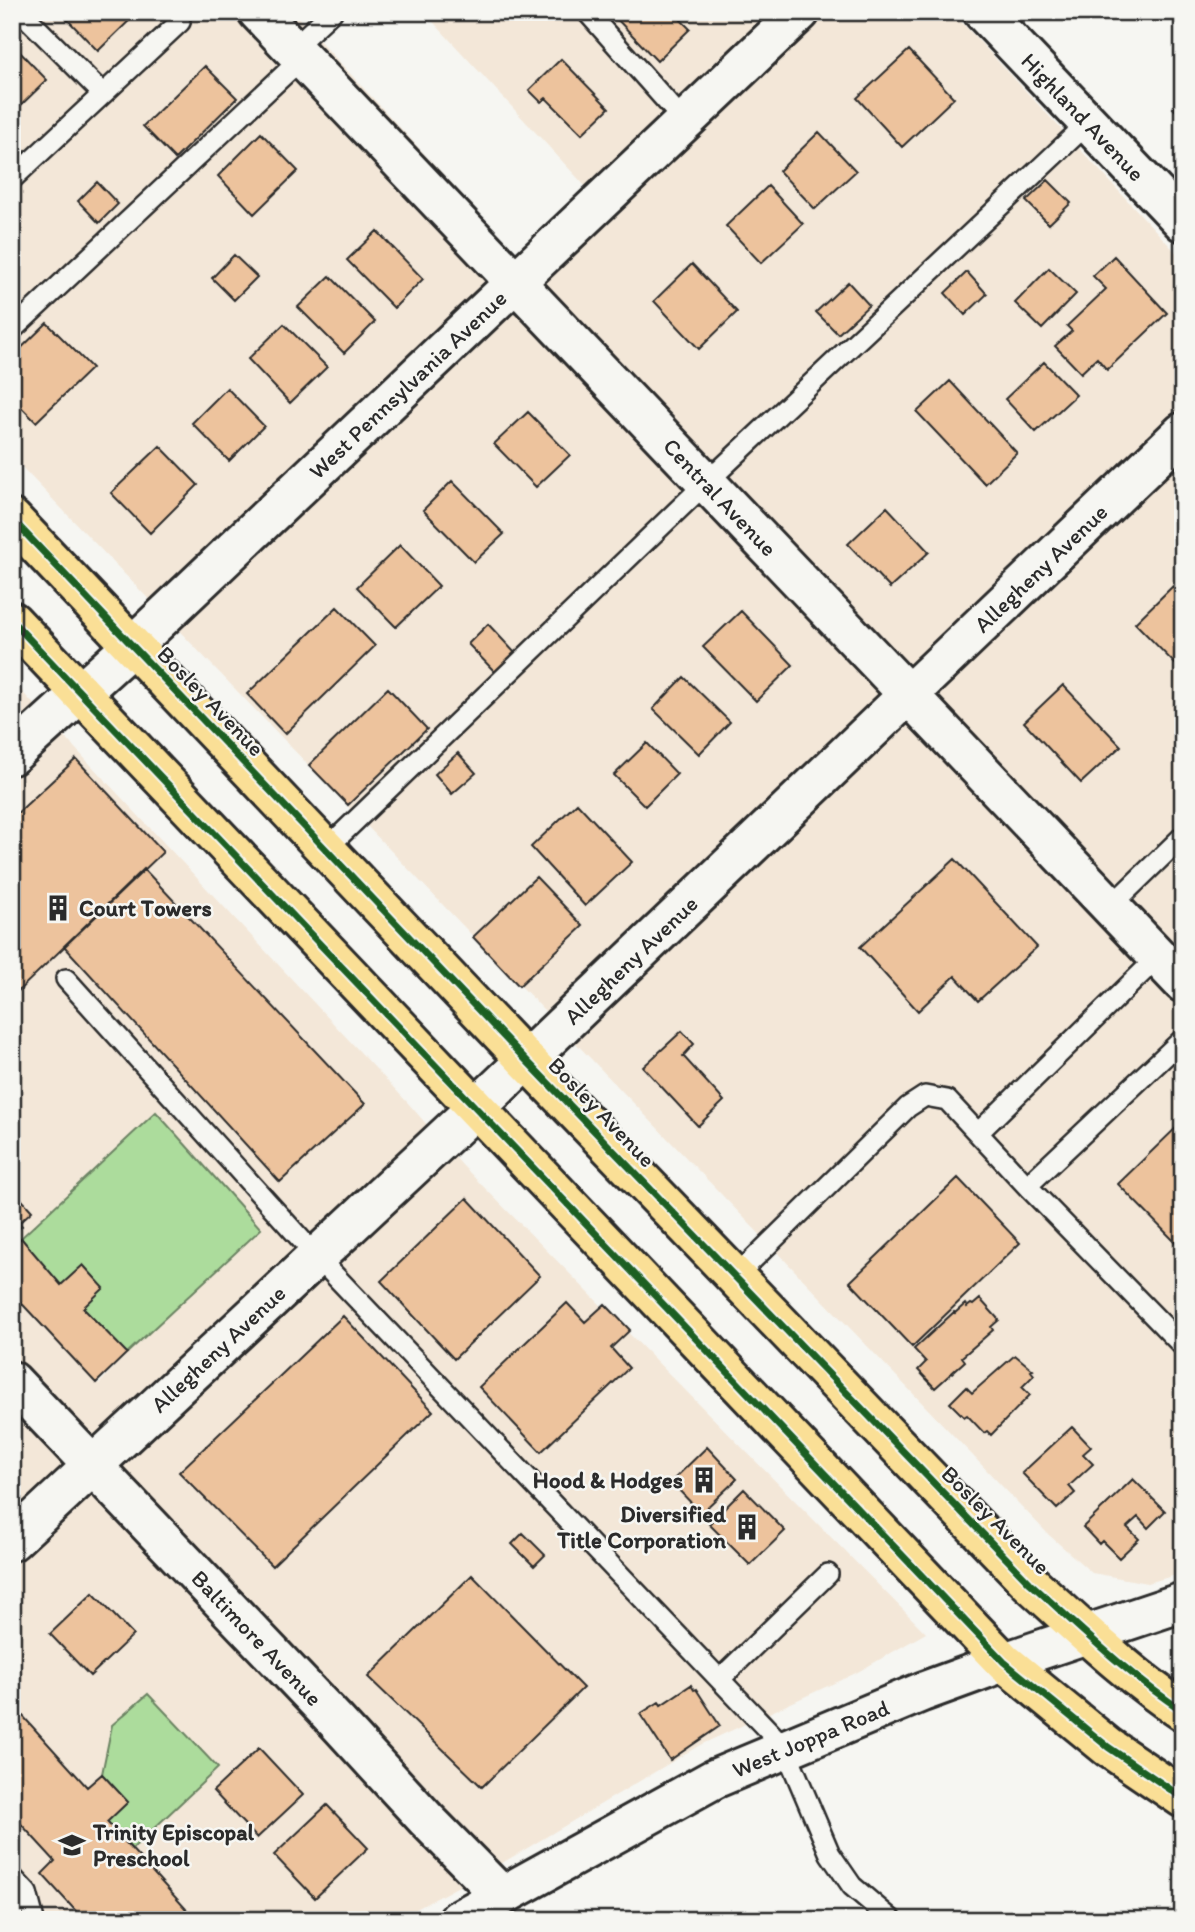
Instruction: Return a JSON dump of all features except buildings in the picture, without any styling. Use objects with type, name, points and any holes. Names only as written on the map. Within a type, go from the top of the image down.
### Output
[{"type":"main road","name":"Bosley Avenue","points":[[12,519],[734,1278],[1020,1573],[1087,1634],[1183,1712]]},
{"type":"main road","points":[[12,621],[1004,1662],[1108,1747],[1183,1798]]},
{"type":"street","name":"Central Avenue","points":[[258,12],[1170,970]]},
{"type":"street","name":"West Pennsylvania Avenue","points":[[12,755],[132,646],[800,12]]},
{"type":"street","name":"Highland Avenue","points":[[983,12],[1183,222]]},
{"type":"street","name":"Allegheny Avenue","points":[[12,1541],[476,1108],[1183,432]]},
{"type":"street","name":"Baltimore Avenue","points":[[12,1381],[502,1896]]},
{"type":"street","name":"West Joppa Road","points":[[461,1919],[714,1779],[785,1748],[1004,1662],[1183,1602]]},
{"type":"lane","points":[[21,12],[103,94]]},
{"type":"lane","points":[[12,331],[297,53],[332,12]]},
{"type":"lane","points":[[587,12],[685,122]]},
{"type":"lane","points":[[12,179],[180,22]]},
{"type":"lane","points":[[326,849],[706,483],[1088,122]]},
{"type":"lane","points":[[1110,906],[1183,836]]},
{"type":"lane","points":[[978,1133],[1170,970]]},
{"type":"lane","points":[[66,979],[317,1257],[785,1748],[830,1854],[852,1886],[892,1920]]},
{"type":"lane","points":[[1027,1186],[1183,1039]]},
{"type":"lane","points":[[734,1278],[908,1107],[925,1096],[947,1100],[1183,1346]]},
{"type":"lane","points":[[720,1679],[828,1574]]},
{"type":"lane","points":[[12,1877],[27,1893],[34,1920]]},
{"type":"shaded area","points":[[12,12],[293,12],[517,254],[587,188],[424,12],[952,12],[1183,260],[1183,1573],[1148,1583],[1092,1573],[1049,1535],[12,457]]},
{"type":"shaded area","points":[[12,681],[408,1103],[462,1165],[926,1633],[856,1673],[700,1745],[509,1859],[396,1920],[12,1920],[12,1293],[99,1384],[127,1353],[261,1229],[156,1112],[12,1247]]},
{"type":"green space","points":[[156,1112],[261,1229],[127,1353],[83,1308],[103,1288],[84,1266],[61,1285],[21,1238]]},
{"type":"green space","points":[[148,1694],[218,1768],[132,1849],[107,1822],[128,1802],[102,1774],[112,1725]]},
{"type":"cycle path","points":[[12,519],[526,1060],[1030,1583],[1123,1666],[1183,1711]]},
{"type":"cycle path","points":[[12,621],[1004,1662],[1108,1747],[1183,1798]]},
{"type":"place","name":"Court Towers","points":[[58,908]]},
{"type":"place","name":"Hood & Hodges","points":[[704,1480]]},
{"type":"place","name":"Diversified Title Corporation","points":[[747,1527]]},
{"type":"place","name":"Trinity Episcopal Preschool","points":[[72,1845]]}]
